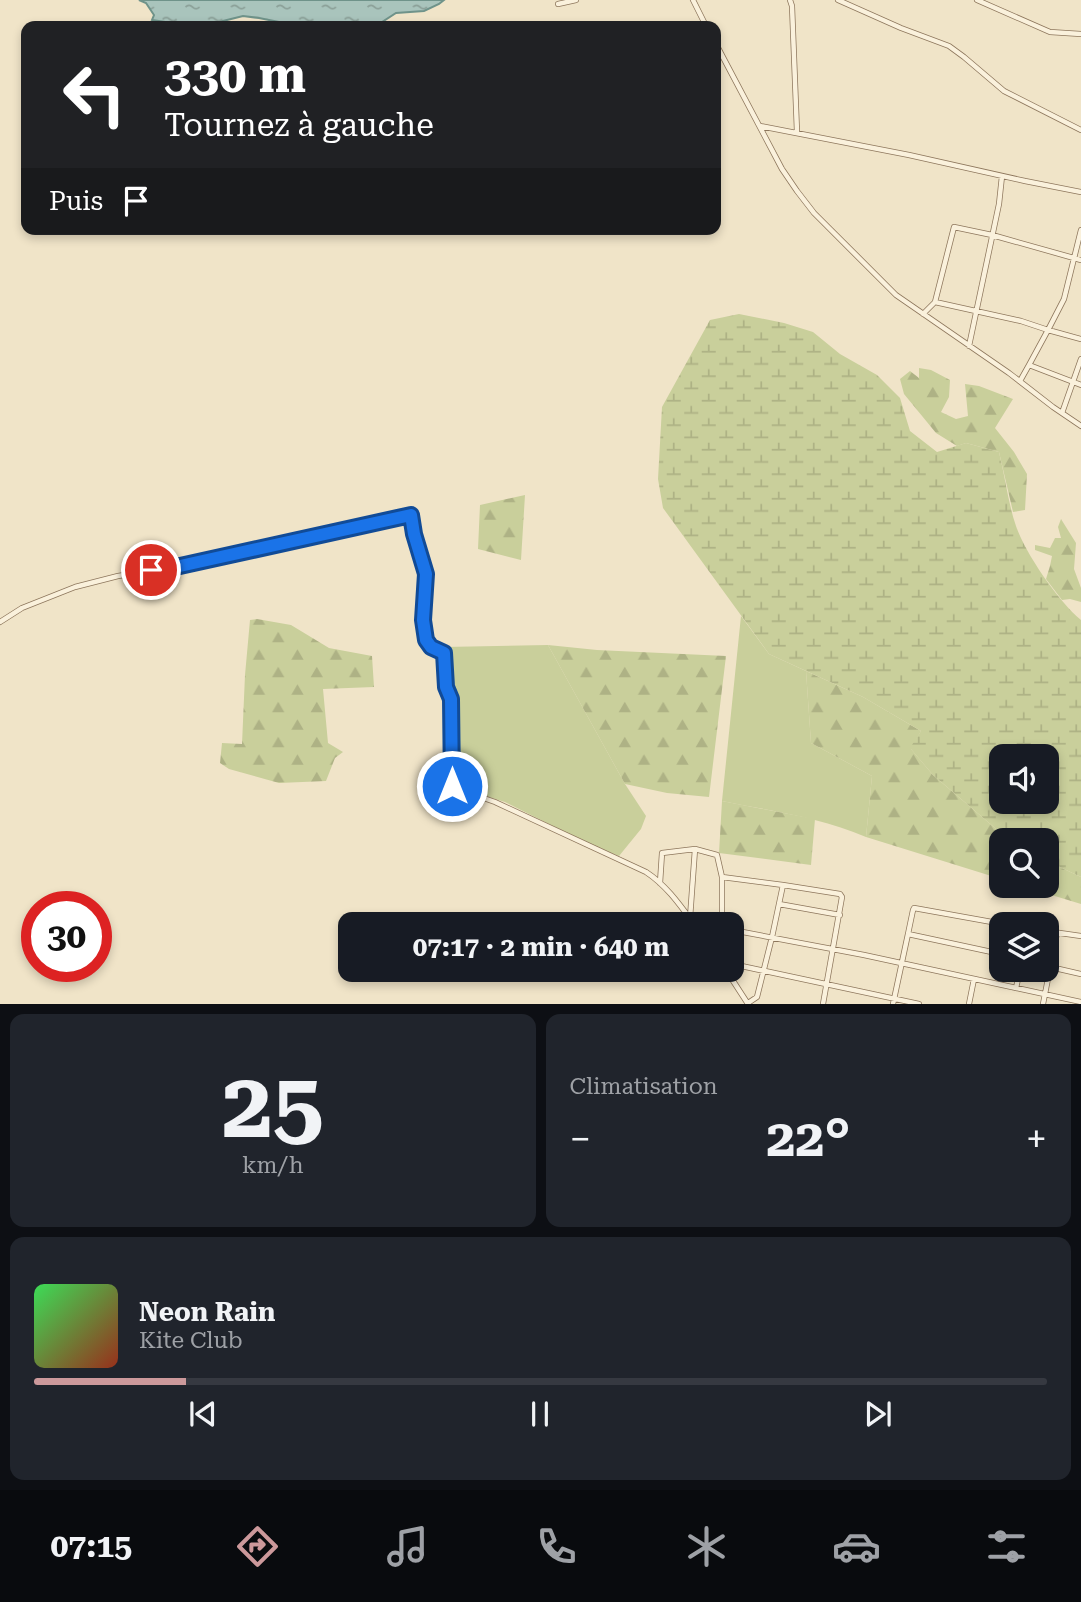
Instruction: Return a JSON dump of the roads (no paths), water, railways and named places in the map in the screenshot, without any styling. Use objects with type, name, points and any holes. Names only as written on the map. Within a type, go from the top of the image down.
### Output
[{"type":"street","points":[[558,4],[576,0]]},
{"type":"street","points":[[693,0],[704,21]]},
{"type":"street","points":[[790,0],[797,132]]},
{"type":"street","points":[[838,0],[949,46],[1004,91],[1081,130]]},
{"type":"street","points":[[977,0],[1050,32],[1081,34]]},
{"type":"street","points":[[721,53],[782,169],[814,213],[889,289],[1081,426]]},
{"type":"street","points":[[759,125],[1081,192]]},
{"type":"street","points":[[969,346],[999,204],[1002,176]]},
{"type":"street","points":[[923,314],[935,302],[954,227],[1081,260]]},
{"type":"street","points":[[1020,381],[1064,299],[1081,230]]},
{"type":"street","points":[[935,302],[1021,321],[1081,339]]},
{"type":"street","points":[[1062,413],[1081,359]]},
{"type":"street","points":[[1029,365],[1081,385]]},
{"type":"street","points":[[0,622],[15,612],[85,584],[411,515],[426,574],[423,620],[426,640],[431,647],[444,653],[446,687],[451,699],[452,787],[495,802],[646,872],[678,901],[686,912]]},
{"type":"street","points":[[660,883],[662,853],[695,849],[717,855],[722,877],[722,912]]},
{"type":"street","points":[[690,912],[695,849]]},
{"type":"street","points":[[722,877],[840,894],[840,915],[823,1003]]},
{"type":"street","points":[[734,982],[748,1003],[756,999],[783,885]]},
{"type":"street","points":[[779,904],[840,915]]},
{"type":"street","points":[[894,1001],[912,909],[989,921]]},
{"type":"street","points":[[744,932],[1081,1002]]},
{"type":"street","points":[[1059,933],[1081,936]]},
{"type":"street","points":[[908,934],[989,951]]},
{"type":"street","points":[[744,967],[894,1001],[919,1003]]},
{"type":"street","points":[[1059,969],[1081,974]]},
{"type":"street","points":[[969,1003],[974,979]]},
{"type":"street","points":[[1016,988],[1017,982]]},
{"type":"street","points":[[1043,1003],[1046,982]]},
{"type":"water","points":[[139,0],[444,0],[424,11],[396,13],[384,21],[274,21],[243,16],[223,21],[158,21],[152,20],[154,15],[146,3]]}]
